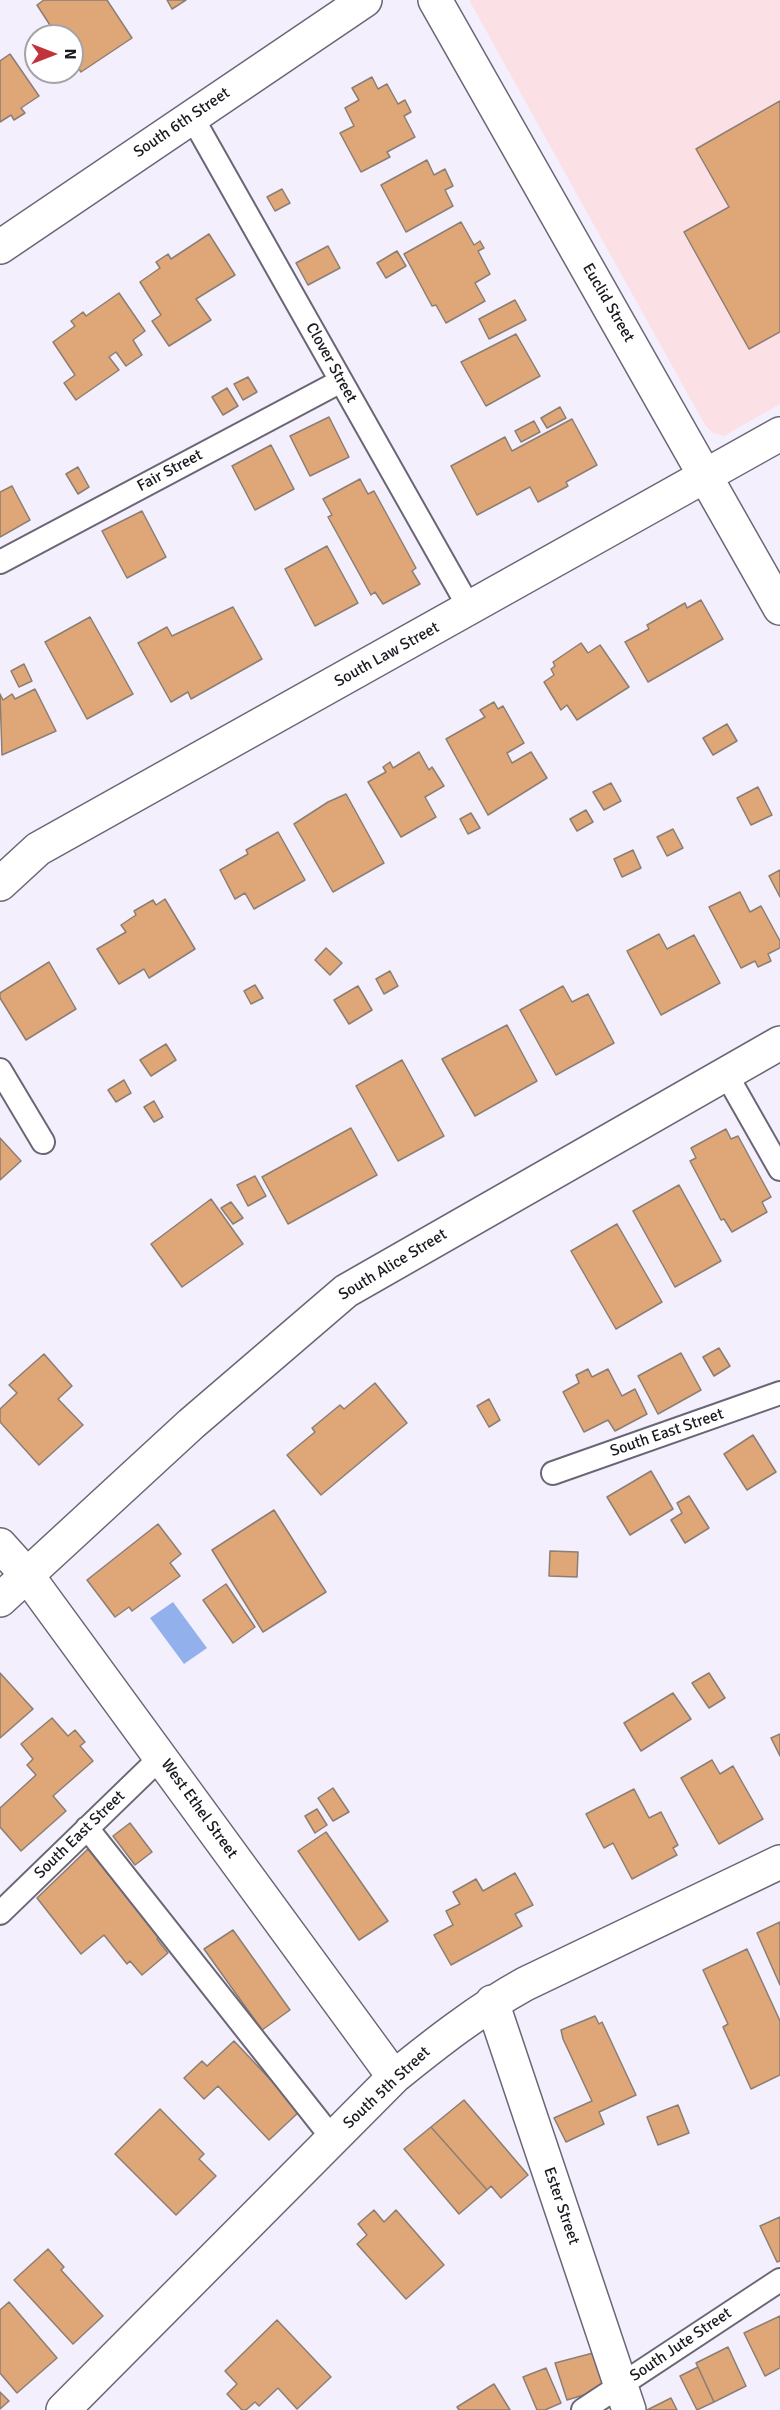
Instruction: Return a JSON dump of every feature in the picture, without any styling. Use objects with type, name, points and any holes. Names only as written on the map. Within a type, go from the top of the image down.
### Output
[{"type":"street","name":"South 6th Street","points":[[0,247],[364,0]]},
{"type":"street","name":"Euclid Street","points":[[435,0],[707,475],[780,608]]},
{"type":"street","name":"South Law Street","points":[[0,884],[38,849],[780,434]]},
{"type":"street","name":"South Alice Street","points":[[0,1600],[191,1424],[346,1291],[780,1043]]},
{"type":"street","name":"West Ethel Street","points":[[0,1545],[27,1575],[394,2077]]},
{"type":"street","name":"South 5th Street","points":[[63,2410],[394,2077],[492,2002],[780,1862]]},
{"type":"street","name":"Ester Street","points":[[492,2002],[625,2398]]},
{"type":"lane","name":"Clover Street","points":[[192,117],[470,609]]},
{"type":"lane","name":"Fair Street","points":[[0,562],[341,381]]},
{"type":"lane","points":[[0,1070],[43,1142]]},
{"type":"lane","points":[[726,1074],[780,1169]]},
{"type":"lane","name":"South East Street","points":[[553,1473],[780,1393]]},
{"type":"lane","name":"South East Street","points":[[0,1913],[161,1756]]},
{"type":"lane","points":[[87,1828],[333,2139]]},
{"type":"lane","name":"South Jute Street","points":[[583,2410],[625,2398],[780,2280]]},
{"type":"shaded area","points":[[469,0],[780,0],[780,404],[724,436],[713,433],[705,425]]},
{"type":"water","points":[[173,1602],[207,1648],[184,1664],[150,1618]]},
{"type":"building","points":[[44,0],[107,0],[132,38],[84,70],[84,24],[49,24],[37,5]]},
{"type":"building","points":[[167,0],[186,0],[172,9]]},
{"type":"building","points":[[10,54],[24,74],[24,84],[31,84],[39,96],[21,108],[25,113],[14,120],[11,115],[0,122],[0,61]]},
{"type":"building","points":[[372,77],[378,89],[387,84],[398,104],[405,100],[411,112],[404,116],[415,137],[387,152],[390,157],[361,172],[340,133],[354,126],[345,108],[359,100],[352,88]]},
{"type":"building","points":[[780,101],[780,332],[749,349],[684,232],[729,207],[696,149]]},
{"type":"building","points":[[427,160],[434,175],[445,169],[453,186],[445,190],[453,206],[406,232],[381,185]]},
{"type":"building","points":[[282,189],[290,203],[275,211],[267,197]]},
{"type":"building","points":[[461,222],[474,245],[480,241],[484,248],[478,251],[490,274],[475,283],[485,301],[446,323],[436,305],[432,306],[404,254]]},
{"type":"building","points":[[209,234],[235,275],[196,299],[211,320],[169,346],[152,321],[161,315],[140,282],[160,268],[156,262],[168,254],[171,259]]},
{"type":"building","points":[[328,246],[340,268],[308,285],[296,263]]},
{"type":"building","points":[[397,251],[406,266],[386,278],[377,263]]},
{"type":"building","points":[[119,293],[145,331],[133,340],[142,355],[126,366],[116,352],[109,357],[119,370],[76,400],[64,383],[75,375],[53,342],[75,326],[71,321],[83,312],[86,316]]},
{"type":"building","points":[[515,300],[526,320],[489,339],[479,319]]},
{"type":"building","points":[[516,334],[540,376],[486,406],[461,362]]},
{"type":"building","points":[[248,377],[257,392],[243,400],[234,384]]},
{"type":"building","points":[[227,388],[238,406],[223,415],[212,397]]},
{"type":"building","points":[[560,407],[566,418],[547,428],[541,418]]},
{"type":"building","points":[[329,417],[349,457],[310,476],[290,436]]},
{"type":"building","points":[[572,419],[597,465],[566,482],[568,486],[538,502],[530,487],[477,515],[451,466],[505,437],[512,451]]},
{"type":"building","points":[[534,421],[540,432],[521,442],[515,431]]},
{"type":"building","points":[[271,445],[294,489],[255,510],[232,466]]},
{"type":"building","points":[[78,467],[89,487],[78,494],[66,474]]},
{"type":"building","points":[[360,479],[368,494],[374,491],[416,568],[412,571],[420,584],[383,604],[375,592],[371,595],[328,517],[332,515],[323,499]]},
{"type":"building","points":[[12,486],[30,520],[0,537],[0,492]]},
{"type":"building","points":[[142,511],[166,557],[127,578],[102,531]]},
{"type":"building","points":[[327,546],[358,603],[315,626],[285,569]]},
{"type":"building","points":[[701,600],[723,639],[648,682],[625,642],[649,629],[647,625],[685,603],[687,608]]},
{"type":"building","points":[[233,607],[262,659],[191,699],[188,692],[171,702],[138,643],[167,627],[172,636]]},
{"type":"building","points":[[90,617],[133,694],[87,719],[45,642]]},
{"type":"building","points":[[581,643],[588,653],[600,645],[629,687],[577,720],[567,705],[561,710],[544,682],[554,675],[551,669],[555,666],[553,662]]},
{"type":"building","points":[[24,664],[32,681],[19,687],[11,671]]},
{"type":"building","points":[[35,689],[56,731],[2,755],[0,694],[3,700],[12,694],[15,699]]},
{"type":"building","points":[[494,702],[498,709],[503,706],[524,743],[507,753],[512,763],[531,752],[547,778],[488,815],[446,739],[485,717],[480,710]]},
{"type":"building","points":[[727,724],[737,741],[713,755],[703,738]]},
{"type":"building","points":[[419,752],[429,770],[432,767],[444,786],[425,797],[436,817],[401,837],[368,782],[386,772],[383,767],[390,762],[393,768]]},
{"type":"building","points":[[611,783],[621,801],[604,810],[593,792]]},
{"type":"building","points":[[758,787],[772,815],[751,825],[737,798]]},
{"type":"building","points":[[346,794],[384,863],[333,892],[294,824],[328,802]]},
{"type":"building","points":[[586,810],[593,822],[577,831],[570,819]]},
{"type":"building","points":[[471,813],[480,828],[468,834],[460,819]]},
{"type":"building","points":[[673,829],[683,848],[667,856],[657,837]]},
{"type":"building","points":[[278,832],[305,880],[254,909],[245,893],[235,899],[220,870],[248,854],[246,850]]},
{"type":"building","points":[[633,850],[641,868],[622,877],[614,859]]},
{"type":"building","points":[[780,870],[780,897],[769,876]]},
{"type":"building","points":[[740,892],[750,912],[761,906],[780,941],[780,948],[768,954],[771,961],[758,967],[755,961],[741,968],[709,907]]},
{"type":"building","points":[[165,899],[195,949],[149,978],[144,969],[119,984],[97,949],[126,932],[121,925],[136,915],[134,911],[153,900],[156,905]]},
{"type":"building","points":[[659,934],[667,949],[694,935],[720,983],[661,1015],[627,951]]},
{"type":"building","points":[[326,948],[342,963],[330,975],[315,960]]},
{"type":"building","points":[[49,962],[76,1009],[26,1040],[0,998],[0,993]]},
{"type":"building","points":[[390,971],[398,986],[384,994],[376,979]]},
{"type":"building","points":[[255,985],[263,998],[251,1004],[244,991]]},
{"type":"building","points":[[358,986],[372,1010],[349,1024],[334,1000]]},
{"type":"building","points":[[563,986],[572,1002],[588,994],[614,1043],[556,1075],[520,1010]]},
{"type":"building","points":[[507,1025],[537,1081],[475,1116],[442,1059]]},
{"type":"building","points":[[166,1044],[176,1060],[151,1076],[140,1060]]},
{"type":"building","points":[[402,1060],[444,1136],[398,1161],[356,1086]]},
{"type":"building","points":[[124,1080],[131,1093],[116,1102],[108,1090]]},
{"type":"building","points":[[154,1101],[163,1117],[154,1122],[144,1107]]},
{"type":"building","points":[[351,1128],[377,1175],[288,1224],[262,1177]]},
{"type":"building","points":[[726,1129],[731,1139],[738,1136],[771,1197],[762,1202],[767,1212],[732,1232],[724,1219],[721,1220],[690,1161],[696,1158],[691,1148]]},
{"type":"building","points":[[0,1138],[21,1161],[0,1180]]},
{"type":"building","points":[[255,1176],[266,1196],[248,1206],[237,1185]]},
{"type":"building","points":[[679,1185],[721,1261],[675,1287],[633,1211]]},
{"type":"building","points":[[211,1199],[243,1244],[182,1287],[151,1244]]},
{"type":"building","points":[[231,1202],[243,1218],[233,1224],[221,1208]]},
{"type":"building","points":[[617,1224],[662,1302],[616,1329],[571,1251]]},
{"type":"building","points":[[719,1348],[730,1366],[714,1376],[703,1357]]},
{"type":"building","points":[[681,1353],[701,1390],[658,1414],[638,1376]]},
{"type":"building","points":[[44,1354],[72,1386],[58,1399],[83,1425],[39,1465],[0,1422],[0,1409],[17,1393],[9,1385]]},
{"type":"building","points":[[588,1369],[592,1377],[608,1369],[622,1396],[635,1389],[647,1414],[615,1431],[608,1420],[584,1432],[563,1392],[579,1383],[576,1375]]},
{"type":"building","points":[[375,1383],[407,1423],[321,1495],[287,1455],[315,1432],[312,1428],[340,1405],[344,1409]]},
{"type":"building","points":[[489,1399],[500,1420],[489,1427],[477,1406]]},
{"type":"building","points":[[753,1435],[776,1472],[747,1490],[724,1454]]},
{"type":"building","points":[[651,1471],[673,1509],[630,1535],[607,1497]]},
{"type":"building","points":[[689,1496],[709,1528],[685,1543],[671,1520],[682,1513],[677,1503]]},
{"type":"building","points":[[274,1510],[326,1592],[263,1632],[212,1550]]},
{"type":"building","points":[[158,1524],[181,1554],[170,1563],[180,1576],[132,1611],[129,1607],[115,1617],[87,1580]]},
{"type":"building","points":[[550,1551],[578,1552],[577,1577],[549,1576]]},
{"type":"building","points":[[226,1584],[255,1627],[233,1643],[203,1600]]},
{"type":"building","points":[[0,1673],[33,1709],[0,1738]]},
{"type":"building","points":[[709,1673],[725,1698],[709,1708],[692,1683]]},
{"type":"building","points":[[673,1693],[691,1719],[641,1751],[624,1723]]},
{"type":"building","points":[[52,1718],[68,1736],[75,1730],[85,1742],[80,1746],[93,1761],[53,1796],[66,1811],[21,1851],[0,1827],[0,1808],[36,1775],[27,1765],[33,1759],[21,1744]]},
{"type":"building","points":[[780,1734],[780,1756],[771,1738]]},
{"type":"building","points":[[712,1760],[720,1774],[733,1766],[763,1819],[719,1844],[681,1778]]},
{"type":"building","points":[[333,1788],[349,1812],[333,1821],[318,1798]]},
{"type":"building","points":[[634,1789],[649,1818],[661,1812],[678,1845],[673,1848],[677,1855],[632,1879],[613,1843],[604,1848],[586,1814]]},
{"type":"building","points":[[317,1809],[327,1825],[315,1833],[305,1816]]},
{"type":"building","points":[[130,1823],[152,1852],[135,1865],[113,1836]]},
{"type":"building","points":[[326,1832],[388,1921],[359,1940],[298,1851]]},
{"type":"building","points":[[88,1849],[159,1937],[157,1939],[168,1953],[142,1975],[130,1961],[127,1964],[104,1935],[81,1954],[37,1898]]},
{"type":"building","points":[[515,1873],[533,1905],[515,1914],[522,1926],[451,1965],[434,1935],[453,1925],[446,1911],[460,1904],[453,1892],[476,1879],[483,1891]]},
{"type":"building","points":[[780,1922],[780,1985],[757,1933]]},
{"type":"building","points":[[233,1930],[290,2010],[262,2030],[204,1949]]},
{"type":"building","points":[[747,1949],[780,2021],[780,2075],[751,2089],[723,2027],[728,2024],[703,1970]]},
{"type":"building","points":[[595,2016],[599,2024],[602,2022],[636,2095],[599,2112],[604,2124],[566,2142],[554,2118],[592,2101],[561,2030]]},
{"type":"building","points":[[234,2041],[300,2111],[269,2140],[218,2086],[204,2099],[184,2078],[202,2061],[207,2066]]},
{"type":"building","points":[[464,2100],[528,2175],[501,2198],[491,2186],[487,2190],[431,2127]]},
{"type":"building","points":[[678,2105],[689,2133],[658,2145],[647,2117]]},
{"type":"building","points":[[160,2109],[204,2154],[199,2159],[216,2176],[176,2215],[115,2154]]},
{"type":"building","points":[[431,2127],[487,2190],[459,2214],[404,2149]]},
{"type":"building","points":[[374,2210],[384,2222],[396,2210],[444,2265],[406,2299],[357,2244],[367,2235],[358,2224]]},
{"type":"building","points":[[780,2217],[780,2261],[777,2262],[760,2226]]},
{"type":"building","points":[[48,2249],[64,2267],[61,2270],[103,2316],[73,2344],[14,2280]]},
{"type":"building","points":[[9,2302],[57,2358],[17,2393],[0,2373],[0,2310]]},
{"type":"building","points":[[780,2316],[780,2368],[765,2376],[744,2333]]},
{"type":"building","points":[[277,2320],[331,2377],[297,2409],[278,2388],[259,2406],[255,2402],[246,2410],[242,2410],[227,2394],[237,2384],[225,2371]]},
{"type":"building","points":[[728,2347],[746,2386],[714,2402],[696,2363]]},
{"type":"building","points":[[593,2353],[604,2389],[567,2400],[555,2363]]},
{"type":"building","points":[[698,2367],[714,2402],[697,2410],[680,2376]]},
{"type":"building","points":[[546,2368],[561,2403],[545,2410],[537,2410],[523,2377]]},
{"type":"building","points":[[494,2384],[510,2410],[459,2410],[457,2407]]},
{"type":"building","points":[[0,2392],[9,2401],[0,2409]]},
{"type":"building","points":[[671,2398],[677,2410],[647,2410]]}]
